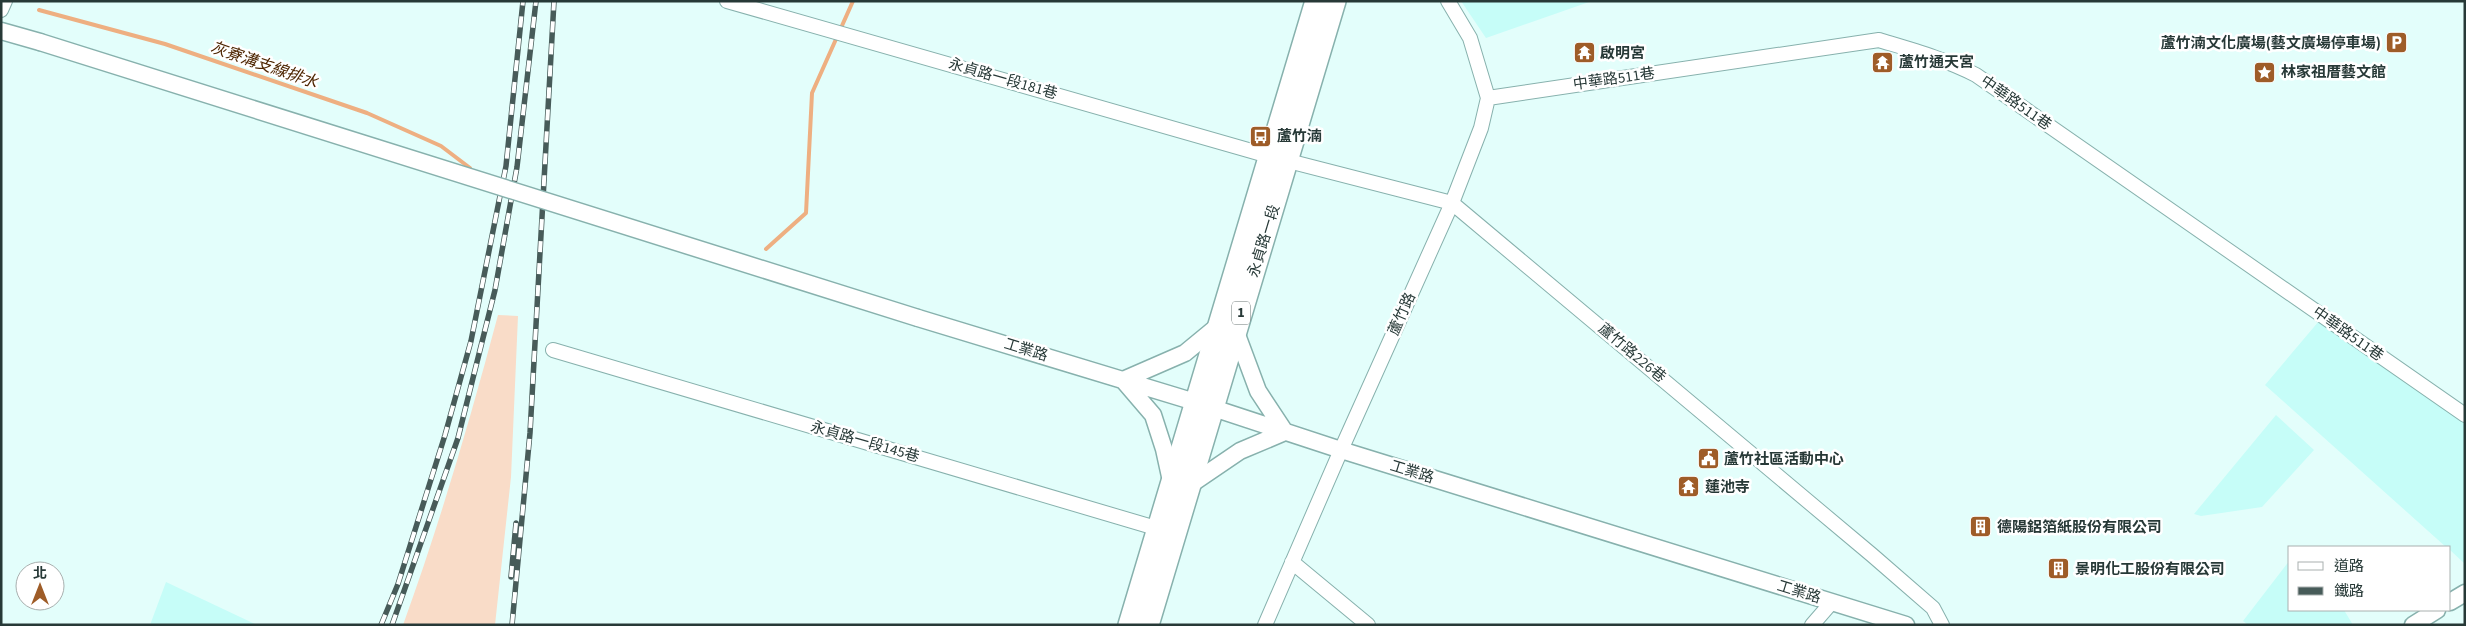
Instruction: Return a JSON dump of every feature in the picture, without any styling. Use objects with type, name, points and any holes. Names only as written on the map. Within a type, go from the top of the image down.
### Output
[{"type":"main road","name":"永貞路一段","points":[[1279,158],[1316,1]]},
{"type":"main road","name":"永貞路一段","points":[[1148,625],[1167,531],[1227,328],[1279,158],[1336,1]]},
{"type":"main road","name":"永貞路一段","points":[[1129,625],[1167,531]]},
{"type":"street","points":[[1,10],[5,1]]},
{"type":"street","name":"永貞路一段181巷","points":[[727,1],[1279,158]]},
{"type":"street","name":"蘆竹路","points":[[1265,625],[1340,450],[1452,203],[1481,128],[1488,98],[1470,38],[1448,1]]},
{"type":"street","name":"工業路","points":[[1,31],[1906,625]]},
{"type":"street","name":"中華路511巷","points":[[1488,98],[1879,40],[1916,51],[1955,64],[1976,75],[2465,415]]},
{"type":"street","name":"蘆竹路226巷","points":[[1279,158],[1452,203],[1872,555],[1933,608],[1942,625]]},
{"type":"street","points":[[1227,328],[1258,391],[1285,432],[1240,451],[1181,484],[1164,449],[1153,415],[1123,380],[1185,353],[1227,328]]},
{"type":"street","name":"永貞路一段145巷","points":[[553,350],[1167,531]]},
{"type":"street","points":[[1292,562],[1368,625]]},
{"type":"street","points":[[2451,601],[2465,593]]},
{"type":"street","points":[[1812,625],[1832,602]]},
{"type":"street","points":[[2413,625],[2435,611]]},
{"type":"shaded area","points":[[1461,1],[1592,1],[1486,38]]},
{"type":"shaded area","points":[[498,315],[518,316],[511,477],[495,625],[403,625],[454,471]]},
{"type":"shaded area","points":[[2319,321],[2465,423],[2465,564],[2451,551],[2451,546],[2445,546],[2265,385]]},
{"type":"shaded area","points":[[2276,415],[2314,450],[2262,507],[2201,516],[2194,514]]},
{"type":"shaded area","points":[[2288,563],[2288,611],[2345,611],[2353,625],[2248,625],[2243,621]]},
{"type":"shaded area","points":[[166,582],[257,625],[150,625]]},
{"type":"waterway","name":"灰寮溝支線排水","points":[[766,249],[806,213],[812,93],[853,1]]},
{"type":"waterway","name":"灰寮溝支線排水","points":[[39,10],[165,44],[367,113],[441,146],[470,168]]},
{"type":"railway","points":[[381,625],[398,584],[445,435],[471,341],[506,166],[523,1]]},
{"type":"railway","points":[[392,625],[458,438],[495,290],[517,167],[536,1]]},
{"type":"railway","points":[[512,625],[530,433],[554,1]]},
{"type":"railway","points":[[511,577],[516,523]]},
{"type":"place","name":"蘆竹湳文化廣場(藝文廣場停車場)","points":[[2397,43]]},
{"type":"place","name":"啟明宮","points":[[1584,53]]},
{"type":"place","name":"蘆竹通天宮","points":[[1883,62]]},
{"type":"place","name":"林家祖厝藝文館","points":[[2265,72]]},
{"type":"place","name":"蘆竹湳","points":[[1261,136]]},
{"type":"place","name":"蘆竹社區活動中心","points":[[1708,459]]},
{"type":"place","name":"蓮池寺","points":[[1689,487]]},
{"type":"place","name":"德陽鋁箔紙股份有限公司","points":[[1981,527]]},
{"type":"place","name":"景明化工股份有限公司","points":[[2059,569]]}]
